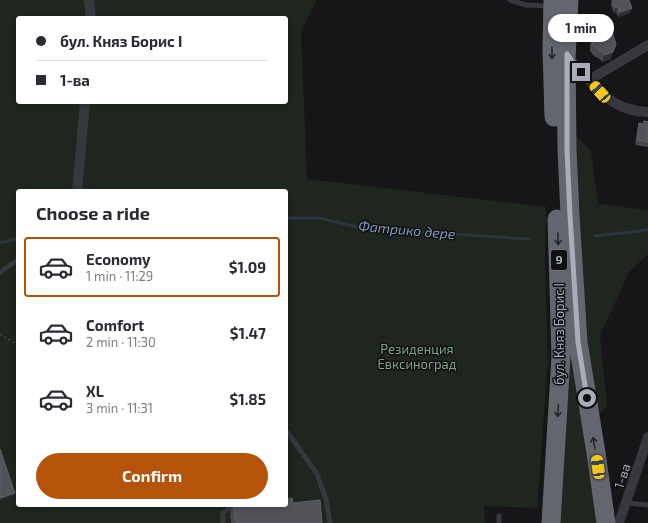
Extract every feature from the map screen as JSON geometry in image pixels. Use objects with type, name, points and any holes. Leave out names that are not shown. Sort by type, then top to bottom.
[{"type":"highway","name":"бул. Княз Борис I","points":[[558,2],[567,54],[567,149],[578,342],[606,523]]},
{"type":"highway","name":"бул. Княз Борис I","points":[[551,523],[561,356],[552,49],[558,2]]},
{"type":"street","points":[[89,0],[91,16]]},
{"type":"street","points":[[589,80],[648,45]]},
{"type":"street","points":[[567,54],[573,63],[600,92],[610,100],[629,110],[648,112]]},
{"type":"street","points":[[77,189],[85,104]]},
{"type":"street","name":"1-ва","points":[[619,523],[648,437]]},
{"type":"lane","points":[[510,0],[526,5],[558,2]]},
{"type":"lane","points":[[0,272],[16,261]]},
{"type":"lane","points":[[288,433],[317,474],[326,499],[330,523]]},
{"type":"lane","points":[[627,503],[648,505]]},
{"type":"lane","points":[[223,523],[223,513],[232,507]]},
{"type":"lane","points":[[499,516],[499,523]]},
{"type":"path","points":[[0,334],[16,344]]},
{"type":"green space","name":"Резиденция Евксиноград","points":[[0,0],[317,0],[301,31],[307,179],[546,207],[545,260],[548,363],[537,508],[484,506],[485,523],[0,523]]},
{"type":"green space","points":[[575,134],[591,151],[598,204],[648,210],[648,254],[629,272],[600,336],[607,406],[597,416],[585,346]]},
{"type":"green space","points":[[570,346],[597,523],[559,523]]},
{"type":"building","points":[[612,0],[629,0],[632,8],[620,12],[618,7],[615,8]]},
{"type":"building","points":[[604,19],[609,32],[612,31],[616,44],[613,52],[604,55],[603,52],[592,44],[592,38],[597,32],[594,23]]},
{"type":"building","points":[[644,121],[648,122],[648,142],[638,140],[637,138],[639,123],[643,124]]},
{"type":"building","points":[[0,449],[15,493],[0,498]]},
{"type":"building","points":[[292,498],[293,503],[320,500],[322,523],[236,523],[234,507],[288,507],[288,499]]},
{"type":"waterway","name":"Фатрико дере","points":[[288,218],[319,218],[371,230],[529,239]]},
{"type":"waterway","name":"Фатрико дере","points":[[595,236],[648,230]]},
{"type":"waterway","name":"Фатрико дере","points":[[0,242],[16,239]]},
{"type":"route","points":[[581,72],[567,54],[566,99],[570,216],[578,342],[587,398]]}]
